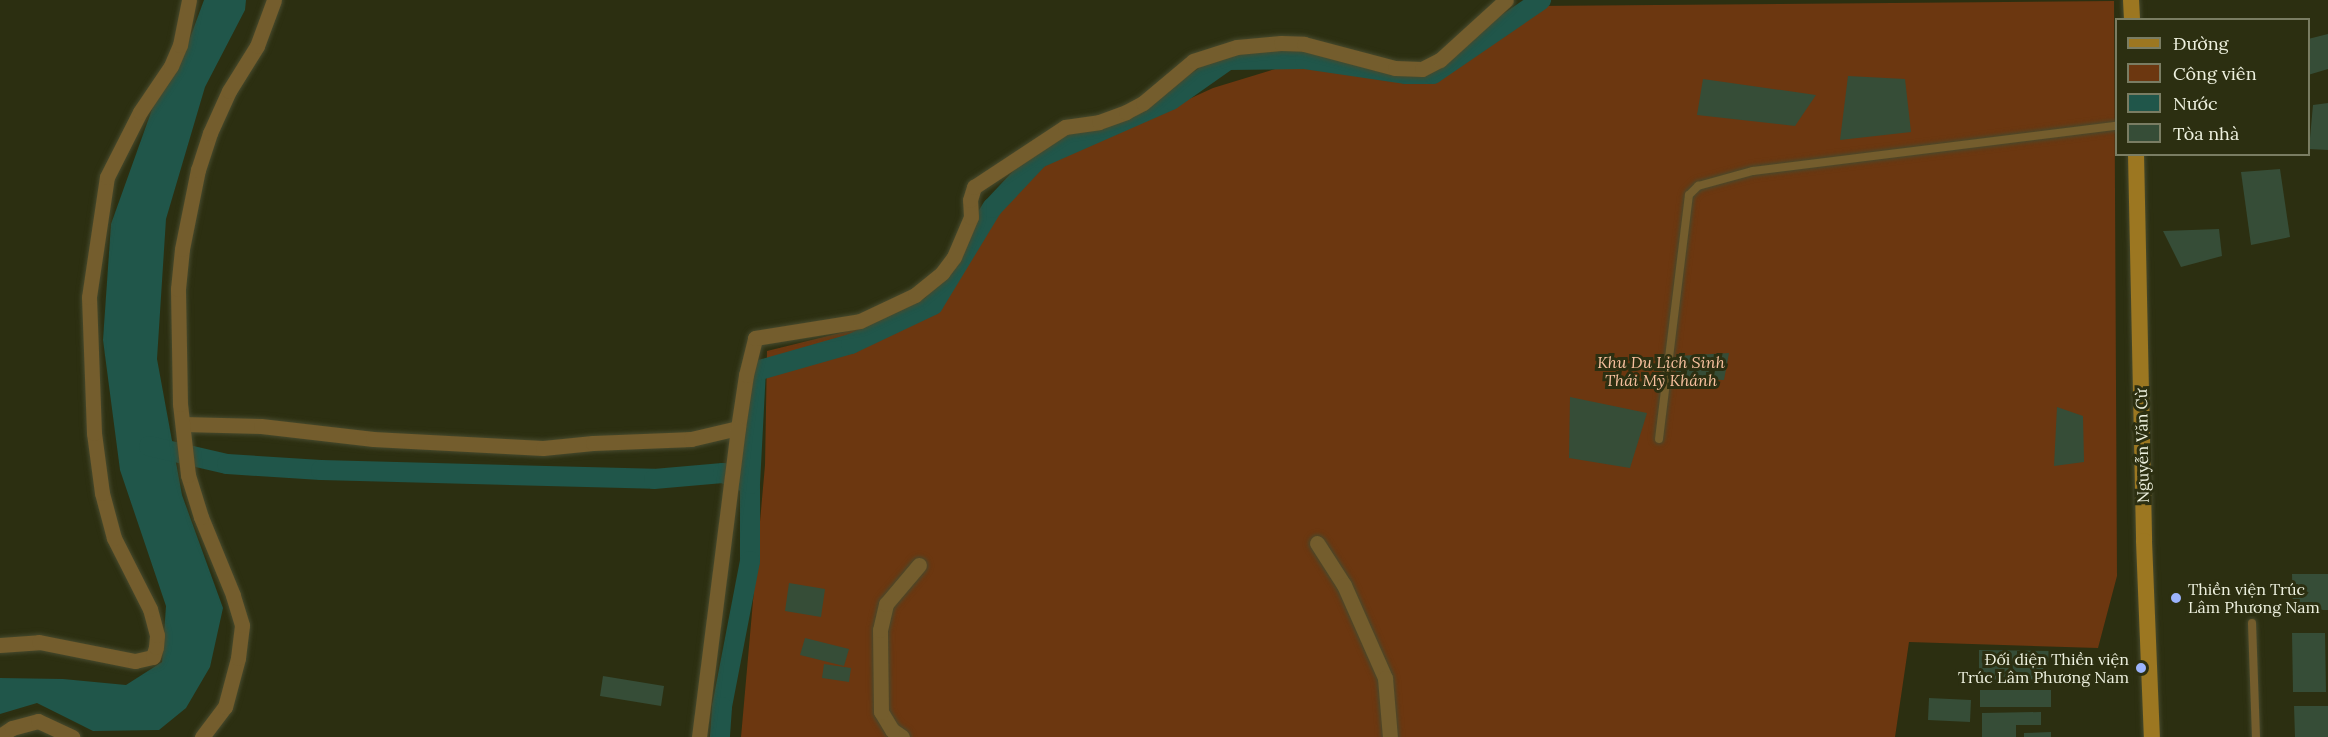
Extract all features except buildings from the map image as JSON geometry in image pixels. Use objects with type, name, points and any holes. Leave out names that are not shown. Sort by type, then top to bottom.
[{"type":"main road","points":[[2131,0],[2132,18]]},
{"type":"main road","name":"Nguyễn Văn Cừ","points":[[2136,156],[2144,541],[2152,737]]},
{"type":"street","points":[[0,645],[39,642],[135,661],[153,657],[156,647],[157,634],[150,609],[114,538],[99,479],[91,375],[89,297],[107,177],[140,112],[176,56],[188,20],[189,0]]},
{"type":"street","points":[[202,737],[213,725],[229,695],[242,625],[233,595],[201,518],[188,475],[180,404],[178,289],[184,230],[210,133],[229,91],[256,46],[274,0]]},
{"type":"street","points":[[699,737],[735,448],[746,375],[755,338],[840,327],[860,321],[915,295],[942,273],[954,258],[969,223],[970,200],[974,187],[1065,127],[1099,122],[1143,103],[1193,61],[1237,47],[1281,43],[1304,44],[1395,68],[1422,69],[1440,60],[1506,0]]},
{"type":"street","points":[[183,429],[261,426],[373,439],[543,448],[593,443],[679,440],[738,428]]},
{"type":"street","points":[[1317,543],[1344,585],[1385,678],[1390,737]]},
{"type":"street","points":[[902,737],[892,730],[881,712],[880,630],[886,604],[919,565]]},
{"type":"street","points":[[0,736],[12,728],[38,721],[72,737]]},
{"type":"lane","points":[[1659,439],[1689,195],[1698,186],[1753,171],[2115,126]]},
{"type":"lane","points":[[2252,623],[2256,737]]},
{"type":"green space","name":"Khu Du Lịch Sinh Thái Mỹ Khánh","points":[[2114,1],[2117,576],[2098,648],[1909,642],[1895,737],[741,737],[765,465],[767,351],[937,309],[1019,177],[1213,88],[1285,66],[1429,83],[1534,6]]},
{"type":"water","points":[[204,0],[246,0],[245,10],[205,87],[166,219],[157,359],[182,495],[223,608],[210,667],[186,708],[159,730],[93,731],[37,703],[0,714],[0,678],[63,679],[126,685],[162,662],[166,606],[120,470],[103,340],[111,224],[155,101],[184,54]]},
{"type":"waterway","points":[[750,484],[756,371],[851,344],[933,305],[992,208],[1039,158],[1171,100],[1228,60],[1305,59],[1405,74],[1433,74],[1541,0]]},
{"type":"waterway","points":[[149,446],[227,464],[321,470],[654,479],[723,473],[750,484],[750,561],[722,707],[720,737]]},
{"type":"place","name":"Thiền viện Trúc Lâm Phương Nam","points":[[2176,598]]},
{"type":"place","name":"Đối diện Thiền viện Trúc Lâm Phương Nam","points":[[2141,668]]}]
